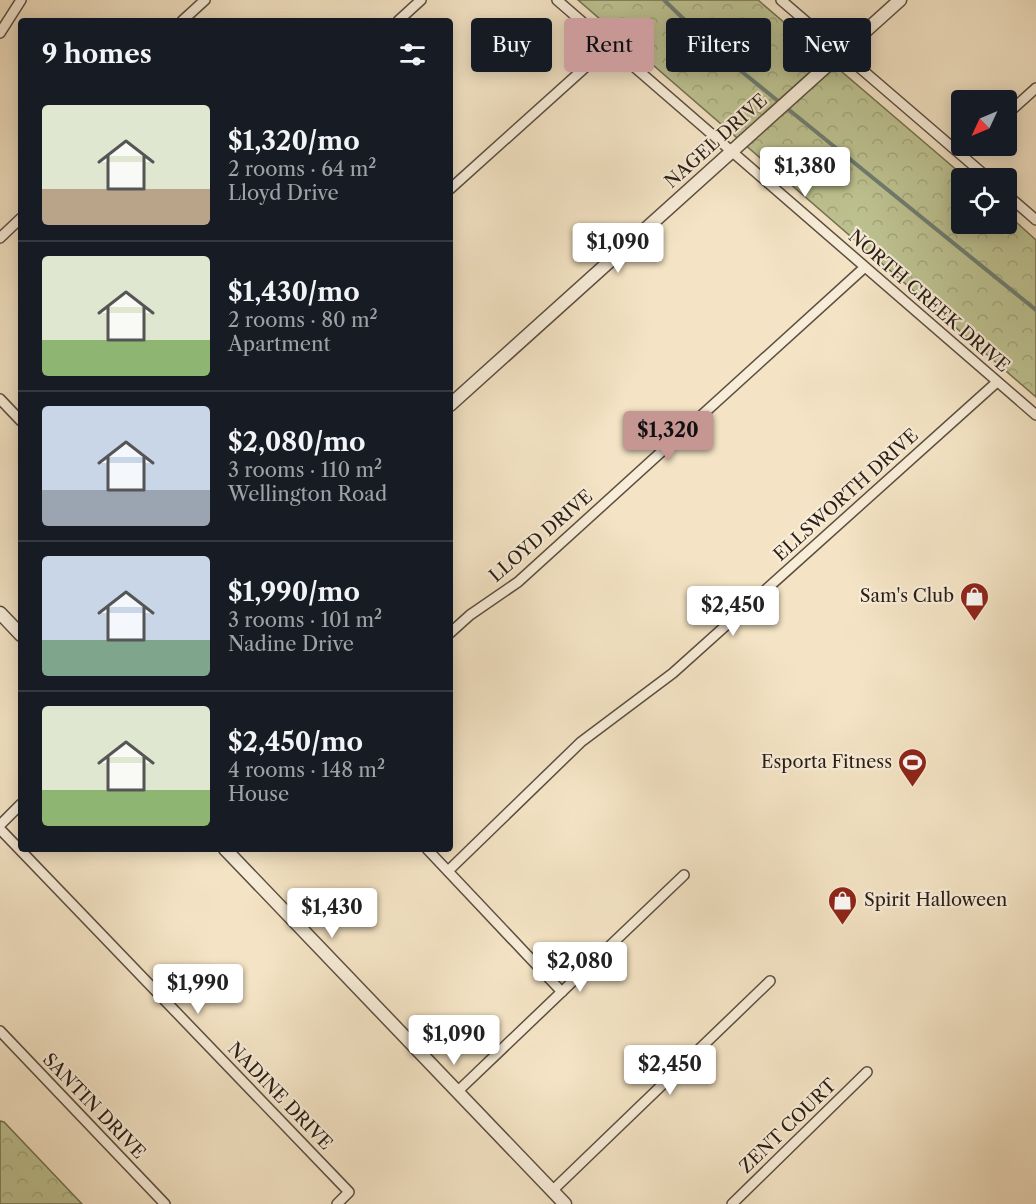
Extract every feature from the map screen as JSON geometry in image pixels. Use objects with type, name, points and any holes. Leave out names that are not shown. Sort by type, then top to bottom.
[{"type":"street","points":[[0,33],[21,0]]},
{"type":"street","points":[[185,18],[204,0]]},
{"type":"street","points":[[401,18],[421,0]]},
{"type":"street","name":"NORTH CREEK DRIVE","points":[[556,0],[577,18]]},
{"type":"street","points":[[781,0],[803,18]]},
{"type":"street","name":"NAGEL DRIVE","points":[[871,26],[900,0]]},
{"type":"street","points":[[453,186],[580,72]]},
{"type":"street","name":"NORTH CREEK DRIVE","points":[[638,72],[1036,415]]},
{"type":"street","name":"NAGEL DRIVE","points":[[453,402],[820,72]]},
{"type":"street","points":[[867,72],[951,145]]},
{"type":"street","points":[[1017,105],[1036,88]]},
{"type":"street","points":[[963,156],[977,168]]},
{"type":"street","points":[[1017,204],[1036,220]]},
{"type":"street","points":[[0,238],[18,221]]},
{"type":"street","name":"LLOYD DRIVE","points":[[453,630],[470,615],[518,582],[865,267]]},
{"type":"street","name":"ELLSWORTH DRIVE","points":[[448,871],[581,742],[673,673],[998,382]]},
{"type":"street","points":[[0,399],[18,416]]},
{"type":"street","points":[[0,613],[18,632]]},
{"type":"street","points":[[0,827],[18,807]]},
{"type":"street","name":"NADINE DRIVE","points":[[0,827],[18,846]]},
{"type":"street","name":"NADINE DRIVE","points":[[24,852],[349,1192],[337,1204]]},
{"type":"street","points":[[228,852],[565,1204]]},
{"type":"street","points":[[430,852],[562,992]]},
{"type":"street","points":[[457,1092],[684,875]]},
{"type":"street","points":[[552,1191],[770,981]]},
{"type":"street","name":"SANTIN DRIVE","points":[[0,1031],[165,1204]]},
{"type":"street","name":"ZENT COURT","points":[[732,1204],[867,1072]]},
{"type":"green space","points":[[578,0],[758,0],[783,21],[783,72],[842,72],[954,168],[951,168],[951,234],[1017,234],[1017,223],[1036,240],[1036,397],[654,66],[654,18],[599,18]]},
{"type":"green space","points":[[0,1121],[4,1122],[82,1204],[0,1204]]},
{"type":"waterway","points":[[664,0],[720,54],[1036,310]]},
{"type":"place","name":"Sam's Club","points":[[975,622]]},
{"type":"place","name":"Esporta Fitness","points":[[913,788]]},
{"type":"place","name":"Spirit Halloween","points":[[843,926]]}]
